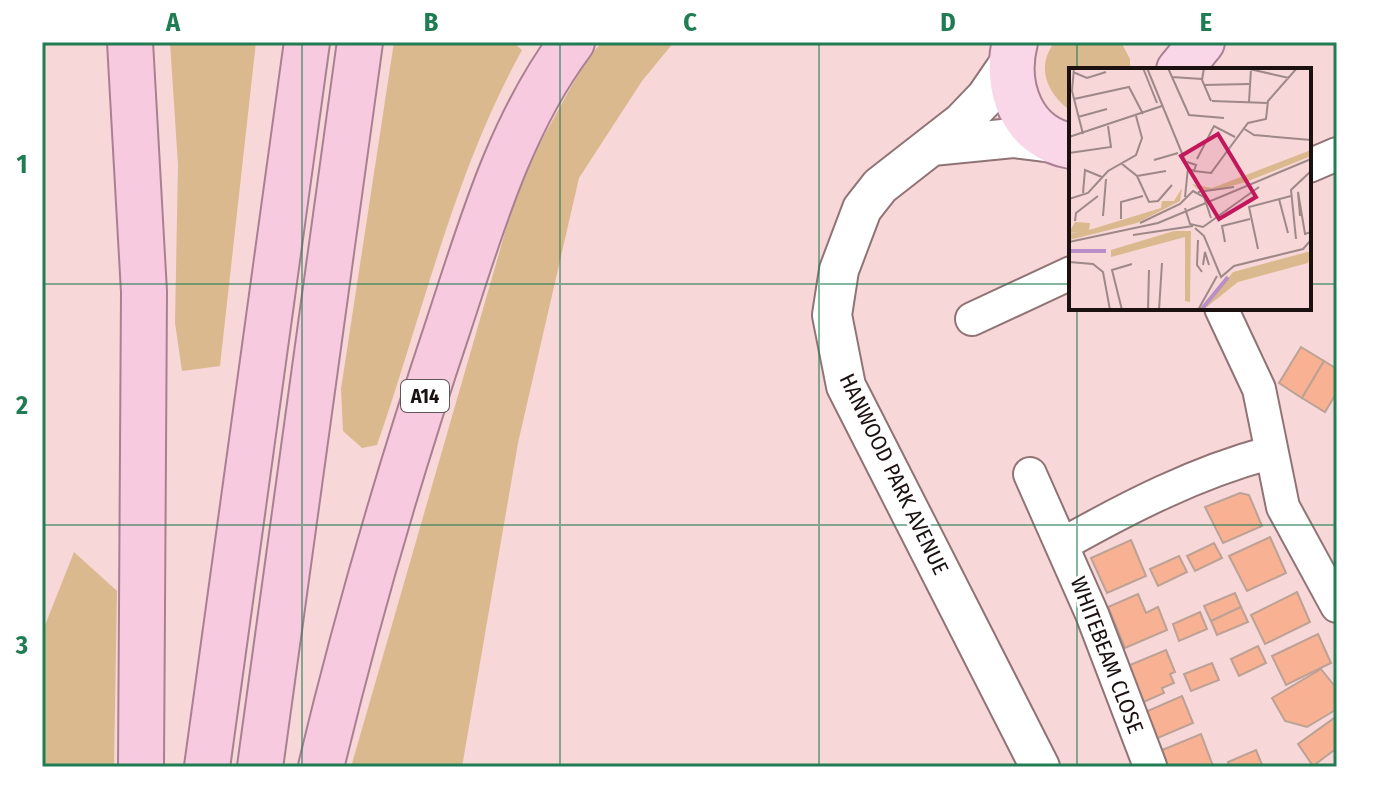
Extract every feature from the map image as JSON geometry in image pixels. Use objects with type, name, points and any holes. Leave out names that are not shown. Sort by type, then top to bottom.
[{"type":"highway","points":[[130,42],[144,292],[141,767]]},
{"type":"highway","points":[[207,767],[307,42]]},
{"type":"highway","points":[[260,767],[360,42]]},
{"type":"highway","name":"A14","points":[[321,767],[345,667],[405,458],[480,230],[512,144],[572,42]]},
{"type":"main road","points":[[1160,42],[1165,68]]},
{"type":"main road","points":[[1181,68],[1202,42]]},
{"type":"main road","points":[[1012,52],[1011,86],[1020,109],[1037,130],[1066,145]]},
{"type":"street","name":"HANWOOD PARK AVENUE","points":[[1012,52],[986,97],[962,122],[880,186],[862,209],[839,270],[832,315],[846,386],[1040,767]]},
{"type":"street","points":[[929,146],[1013,138],[1066,145]]},
{"type":"street","points":[[1311,165],[1337,154]]},
{"type":"street","points":[[972,319],[1069,274]]},
{"type":"street","points":[[1222,310],[1259,389],[1269,453],[1283,507],[1337,606]]},
{"type":"street","points":[[1063,544],[1213,468],[1269,453]]},
{"type":"street","name":"WHITEBEAM CLOSE","points":[[1030,474],[1063,544],[1150,766]]},
{"type":"shaded area","points":[[170,42],[256,42],[220,366],[182,371],[175,323],[178,165]]},
{"type":"shaded area","points":[[394,42],[513,42],[522,50],[498,97],[458,194],[377,445],[362,448],[343,431],[341,389]]},
{"type":"shaded area","points":[[602,42],[674,42],[642,81],[579,178],[518,443],[462,767],[351,767],[521,177],[586,60]]},
{"type":"shaded area","points":[[1055,42],[1121,42],[1130,59],[1130,68],[1069,68],[1069,108],[1049,86],[1045,69],[1049,51]]},
{"type":"shaded area","points":[[74,552],[117,591],[114,767],[42,767],[42,633]]},
{"type":"building","points":[[1301,347],[1324,361],[1302,398],[1279,383]]},
{"type":"building","points":[[1324,361],[1337,369],[1337,392],[1325,412],[1302,398]]},
{"type":"building","points":[[1240,493],[1249,495],[1262,526],[1223,543],[1205,507]]},
{"type":"building","points":[[1270,537],[1286,573],[1247,591],[1229,556]]},
{"type":"building","points":[[1131,540],[1146,576],[1107,593],[1091,558]]},
{"type":"building","points":[[1214,543],[1222,558],[1195,571],[1187,556]]},
{"type":"building","points":[[1179,556],[1187,572],[1158,586],[1150,569]]},
{"type":"building","points":[[1297,592],[1310,622],[1265,644],[1251,615]]},
{"type":"building","points":[[1235,593],[1241,607],[1211,621],[1204,606]]},
{"type":"building","points":[[1138,594],[1146,613],[1158,607],[1167,630],[1125,648],[1108,607]]},
{"type":"building","points":[[1241,607],[1248,622],[1217,635],[1211,621]]},
{"type":"building","points":[[1200,612],[1207,629],[1179,641],[1173,624]]},
{"type":"building","points":[[1318,634],[1331,663],[1286,685],[1272,656]]},
{"type":"building","points":[[1258,646],[1266,663],[1239,676],[1231,659]]},
{"type":"building","points":[[1166,650],[1175,672],[1170,674],[1174,683],[1162,688],[1164,693],[1139,704],[1125,667]]},
{"type":"building","points":[[1212,663],[1219,680],[1191,691],[1184,674]]},
{"type":"building","points":[[1321,669],[1337,689],[1337,709],[1307,727],[1285,721],[1272,698]]},
{"type":"building","points":[[1182,696],[1193,723],[1153,740],[1143,713]]},
{"type":"building","points":[[1337,716],[1337,748],[1313,766],[1298,744]]},
{"type":"building","points":[[1201,734],[1213,766],[1168,767],[1162,750]]},
{"type":"building","points":[[1256,750],[1263,767],[1230,767],[1228,762]]}]
